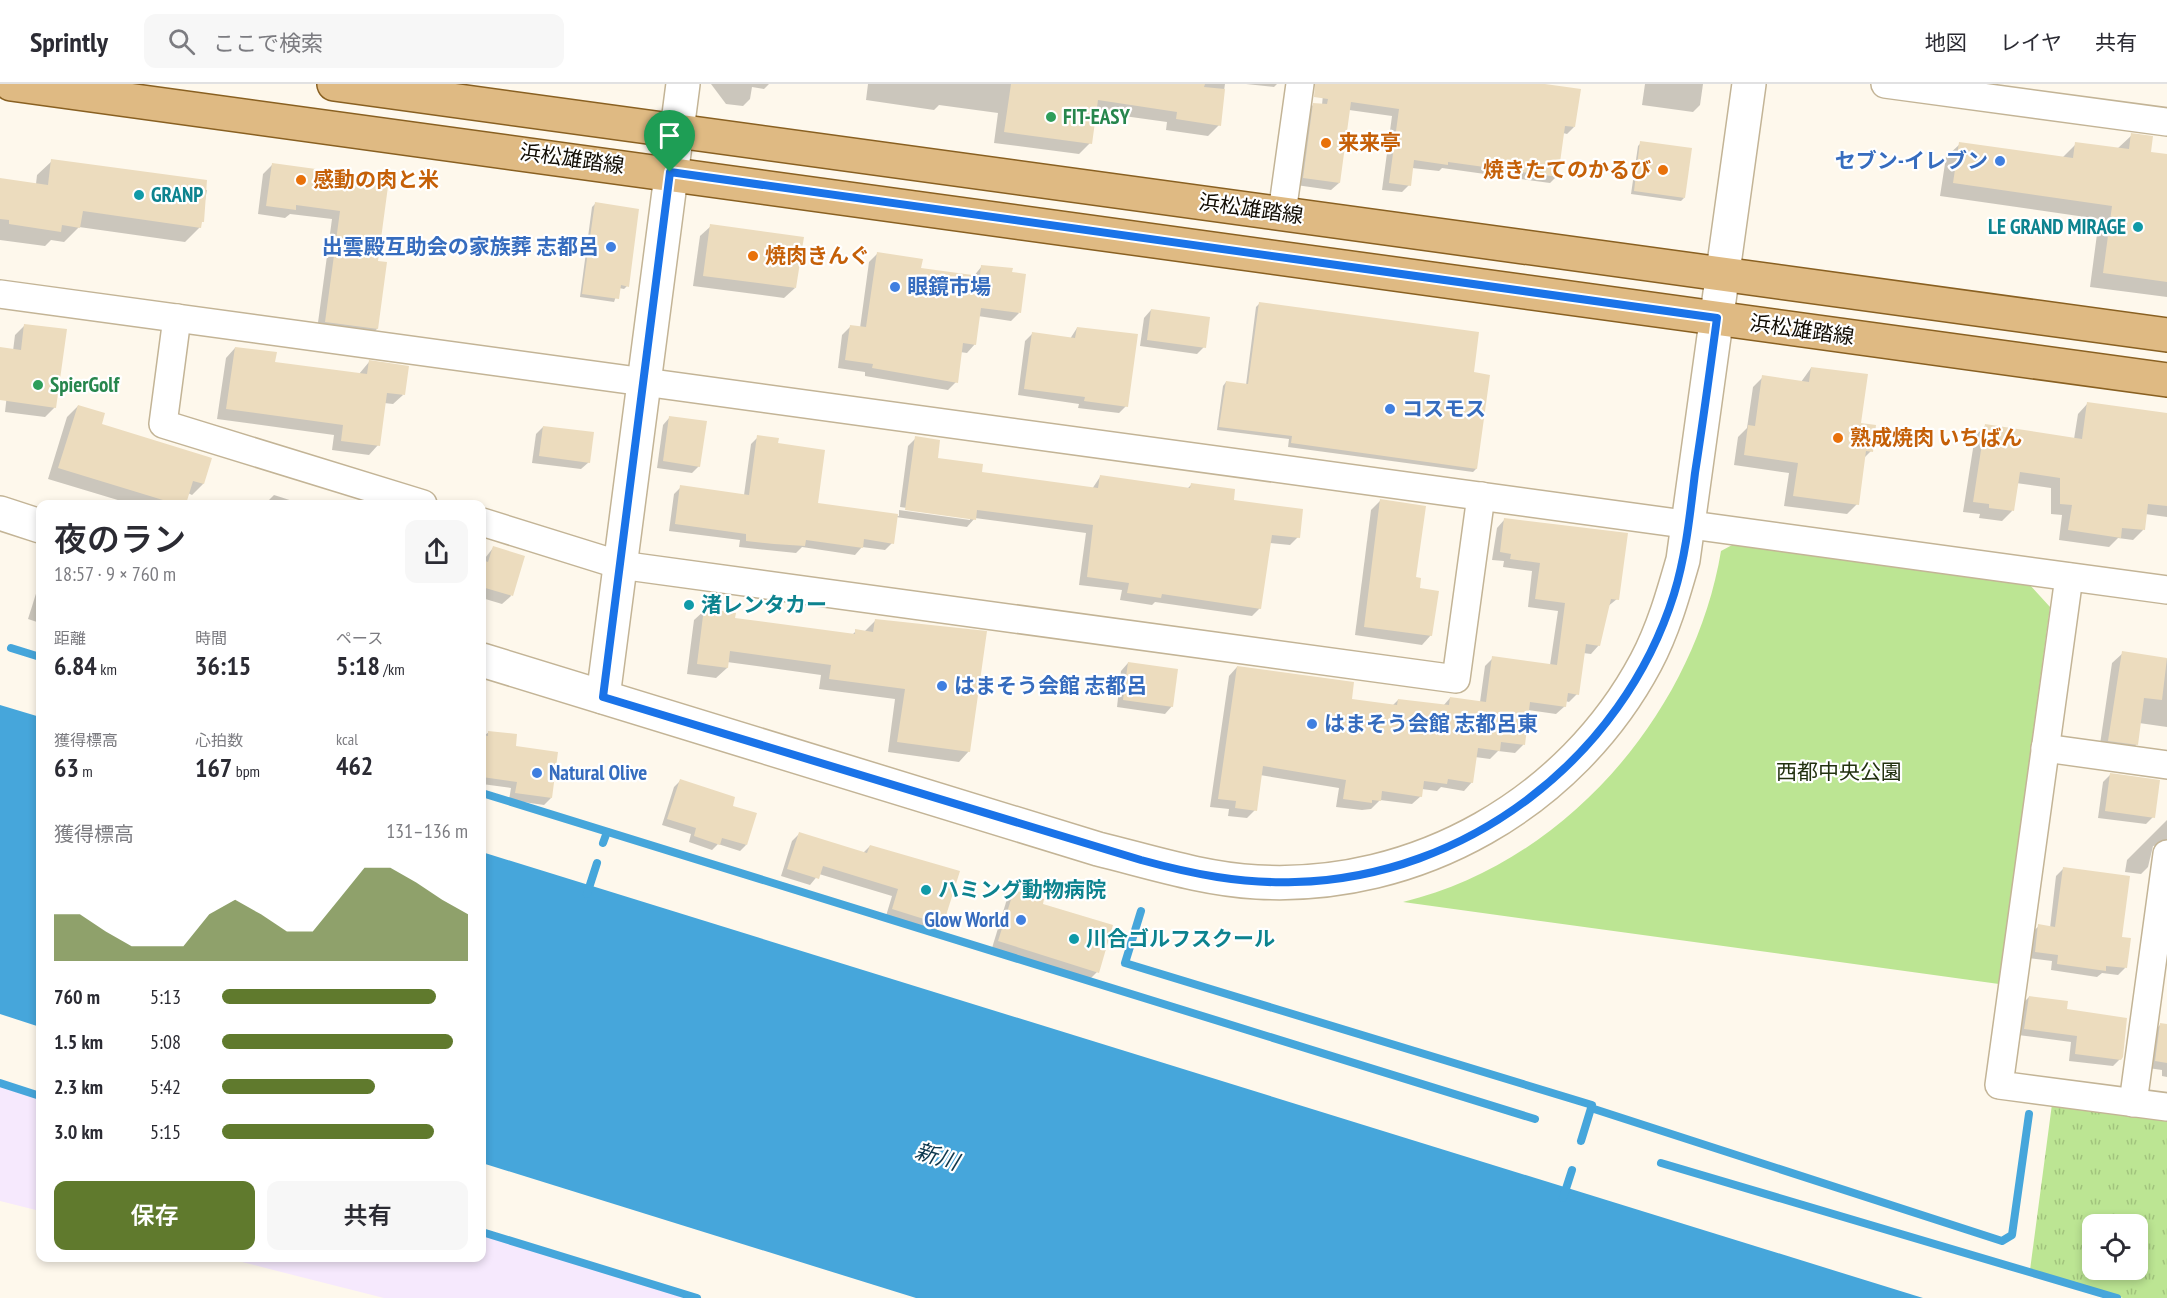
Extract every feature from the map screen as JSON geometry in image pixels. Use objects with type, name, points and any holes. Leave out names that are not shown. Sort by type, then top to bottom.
[{"type":"main road","name":"浜松雄踏線","points":[[11,84],[670,172],[2167,380]]},
{"type":"main road","name":"浜松雄踏線","points":[[334,84],[2167,335]]},
{"type":"street","points":[[603,697],[683,84]]},
{"type":"street","points":[[1282,213],[1300,84]]},
{"type":"street","points":[[486,661],[1174,869],[1220,879],[1258,882],[1332,879],[1403,864],[1469,837],[1531,798],[1584,750],[1628,693],[1661,629],[1683,560],[1749,84]]},
{"type":"street","points":[[1885,84],[1965,89],[2167,122]]},
{"type":"street","points":[[0,294],[2167,590]]},
{"type":"street","points":[[177,318],[163,424],[410,500]]},
{"type":"street","points":[[486,523],[620,565],[1456,679],[1481,496]]},
{"type":"street","points":[[0,513],[36,525]]},
{"type":"street","points":[[2069,577],[1999,1085],[2167,1107]]},
{"type":"street","points":[[2045,748],[2167,765]]},
{"type":"street","points":[[2133,1103],[2167,854]]},
{"type":"shaded area","points":[[0,1085],[36,1097],[36,1210],[0,1201]]},
{"type":"shaded area","points":[[486,1235],[690,1298],[384,1298],[242,1262],[486,1262]]},
{"type":"green space","name":"西都中央公園","points":[[1734,544],[2030,585],[2050,607],[1999,984],[1403,902],[1462,882],[1517,853],[1568,817],[1613,773],[1651,723],[1683,669],[1706,611],[1721,551]]},
{"type":"green space","points":[[2052,1104],[2167,1120],[2167,1298],[2123,1298],[2030,1270]]},
{"type":"water","points":[[0,705],[36,716],[36,1026],[0,1014]]},
{"type":"water","name":"新川","points":[[486,853],[1923,1298],[916,1298],[486,1164]]},
{"type":"building","points":[[1011,84],[1205,84],[1204,87],[1225,89],[1221,126],[1176,119],[1177,112],[1098,100],[1092,144],[1004,132]]},
{"type":"building","points":[[1315,84],[1545,84],[1581,89],[1575,127],[1565,126],[1558,177],[1448,162],[1448,165],[1414,160],[1411,186],[1389,183],[1399,109],[1351,102],[1340,183],[1303,178],[1313,103],[1327,104],[1328,99],[1314,97]]},
{"type":"building","name":"LE GRAND MIRAGE","points":[[2131,133],[2153,136],[2151,152],[2167,154],[2167,282],[2103,273],[2112,206],[1953,183],[1959,142],[2073,158],[2075,142],[2129,149]]},
{"type":"building","name":"焼きたてのかるび","points":[[1640,141],[1692,148],[1685,198],[1634,191]]},
{"type":"building","name":"GRANP","points":[[51,159],[207,180],[204,222],[201,228],[83,211],[80,228],[62,225],[61,232],[9,224],[9,220],[0,219],[0,178],[48,185]]},
{"type":"building","points":[[272,163],[389,179],[378,261],[387,262],[378,329],[325,322],[340,211],[296,205],[296,210],[266,206]]},
{"type":"building","name":"出雲殿互助会の家族葬 志都呂","points":[[595,202],[639,209],[629,287],[621,285],[619,299],[582,294]]},
{"type":"building","name":"焼肉きんぐ","points":[[710,224],[804,237],[796,288],[703,276]]},
{"type":"building","points":[[877,252],[923,259],[921,268],[980,276],[981,265],[1013,268],[1012,272],[1026,274],[1021,313],[981,308],[976,345],[963,343],[958,383],[872,368],[873,364],[845,360],[850,325],[866,327]]},
{"type":"building","name":"コスモス","points":[[1259,302],[1479,332],[1474,372],[1490,375],[1477,469],[1291,443],[1292,436],[1219,427],[1226,381],[1248,384]]},
{"type":"building","points":[[1151,309],[1210,317],[1206,348],[1147,340]]},
{"type":"building","points":[[24,324],[67,329],[56,408],[0,400],[0,347],[21,350]]},
{"type":"building","points":[[1077,327],[1138,334],[1128,407],[1084,401],[1085,397],[1024,389],[1032,332],[1075,338]]},
{"type":"building","points":[[235,347],[277,352],[275,362],[367,374],[369,360],[409,366],[405,395],[387,393],[380,446],[341,441],[343,425],[226,409]]},
{"type":"building","name":"熟成焼肉 いちばん","points":[[1811,367],[1868,374],[1861,423],[1876,425],[1873,452],[1866,451],[1859,505],[1793,496],[1798,463],[1744,455],[1748,425],[1755,426],[1762,375],[1809,382]]},
{"type":"building","points":[[2087,402],[2167,413],[2167,506],[2148,504],[2145,530],[2122,528],[2121,538],[2068,530],[2072,505],[2060,504],[2060,478],[2020,472],[2014,511],[1989,508],[1989,504],[1973,502],[1985,424],[2082,439]]},
{"type":"building","points":[[78,405],[105,413],[102,424],[212,458],[204,484],[193,481],[187,500],[163,500],[58,468]]},
{"type":"building","points":[[669,416],[707,421],[700,467],[663,461]]},
{"type":"building","points":[[543,426],[594,432],[590,463],[539,456]]},
{"type":"building","points":[[757,435],[779,438],[778,443],[825,450],[818,503],[898,514],[894,544],[864,539],[863,548],[806,540],[805,546],[774,544],[746,541],[746,534],[675,524],[680,485],[749,495]]},
{"type":"building","points":[[915,436],[940,440],[938,458],[983,464],[982,472],[1098,488],[1100,475],[1190,488],[1191,483],[1235,489],[1234,500],[1303,509],[1300,538],[1272,535],[1261,609],[1162,594],[1161,598],[1127,593],[1129,583],[1087,577],[1093,525],[977,510],[976,520],[905,510]]},
{"type":"building","points":[[1380,499],[1426,506],[1416,577],[1421,578],[1420,588],[1439,591],[1432,636],[1364,627]]},
{"type":"building","points":[[1504,518],[1628,533],[1619,600],[1611,599],[1600,646],[1586,644],[1579,695],[1568,693],[1566,707],[1530,702],[1525,745],[1501,742],[1500,751],[1478,748],[1473,783],[1448,779],[1447,784],[1424,781],[1422,797],[1382,791],[1381,801],[1372,800],[1372,803],[1343,799],[1346,780],[1263,766],[1257,811],[1235,808],[1236,801],[1218,799],[1237,666],[1354,682],[1352,699],[1397,705],[1398,699],[1449,705],[1450,697],[1486,702],[1492,656],[1557,665],[1565,603],[1535,599],[1540,563],[1510,559],[1511,554],[1500,552]]},
{"type":"building","points":[[493,546],[525,556],[513,596],[486,588],[486,561],[488,562]]},
{"type":"building","points":[[704,608],[736,613],[735,618],[855,634],[855,629],[873,632],[875,619],[987,631],[970,752],[897,742],[905,689],[829,679],[831,665],[730,651],[728,668],[697,664]]},
{"type":"building","points":[[2122,651],[2167,658],[2162,700],[2144,698],[2138,745],[2108,741]]},
{"type":"building","points":[[1128,662],[1178,669],[1173,707],[1123,700]]},
{"type":"building","points":[[488,731],[517,734],[516,746],[558,752],[552,798],[515,793],[517,782],[486,778],[486,736],[488,736]]},
{"type":"building","points":[[2110,773],[2160,780],[2155,818],[2105,811]]},
{"type":"building","points":[[680,779],[735,797],[733,806],[757,813],[747,845],[722,838],[720,845],[694,836],[696,828],[667,819]]},
{"type":"building","points":[[799,832],[867,853],[870,845],[960,871],[943,925],[892,909],[898,889],[823,866],[819,879],[787,869]]},
{"type":"building","points":[[2063,867],[2130,876],[2122,937],[2131,938],[2127,968],[2106,966],[2106,971],[2057,964],[2058,955],[2035,952],[2038,924],[2055,927]]},
{"type":"building","name":"川合ゴルフスクール","points":[[1014,890],[1044,899],[1043,904],[1113,925],[1099,973],[998,941]]},
{"type":"building","points":[[2029,996],[2068,1001],[2067,1009],[2127,1018],[2121,1060],[2075,1054],[2077,1036],[2024,1029]]},
{"type":"building","points":[[2160,1023],[2167,1024],[2167,1063],[2155,1061]]},
{"type":"waterway","points":[[11,648],[36,656]]},
{"type":"waterway","points":[[486,794],[1535,1119]]},
{"type":"waterway","points":[[603,843],[607,832]]},
{"type":"waterway","points":[[587,894],[597,863]]},
{"type":"waterway","points":[[1141,911],[1125,963],[1592,1105],[1581,1141]]},
{"type":"waterway","points":[[0,1083],[36,1095]]},
{"type":"waterway","points":[[1591,1108],[2002,1241],[2012,1235],[2029,1114]]},
{"type":"waterway","points":[[1661,1163],[2117,1298]]},
{"type":"waterway","points":[[1563,1198],[1572,1170]]},
{"type":"waterway","points":[[486,1233],[697,1298]]},
{"type":"place","name":"FIT-EASY","points":[[1051,117]]},
{"type":"place","name":"来来亭","points":[[1326,143]]},
{"type":"place","name":"セブン-イレブン","points":[[2000,161]]},
{"type":"place","name":"焼きたてのかるび","points":[[1663,170]]},
{"type":"place","name":"感動の肉と米","points":[[301,180]]},
{"type":"place","name":"GRANP","points":[[139,195]]},
{"type":"place","name":"LE GRAND MIRAGE","points":[[2138,227]]},
{"type":"place","name":"出雲殿互助会の家族葬 志都呂","points":[[611,247]]},
{"type":"place","name":"焼肉きんぐ","points":[[753,256]]},
{"type":"place","name":"眼鏡市場","points":[[895,287]]},
{"type":"place","name":"SpierGolf","points":[[38,385]]},
{"type":"place","name":"コスモス","points":[[1390,409]]},
{"type":"place","name":"熟成焼肉 いちばん","points":[[1838,438]]},
{"type":"place","name":"渚レンタカー","points":[[689,605]]},
{"type":"place","name":"はまそう会館 志都呂","points":[[942,686]]},
{"type":"place","name":"はまそう会館 志都呂東","points":[[1312,724]]},
{"type":"place","name":"Natural Olive","points":[[537,773]]},
{"type":"place","name":"ハミング動物病院","points":[[926,890]]},
{"type":"place","name":"Glow World","points":[[1021,920]]},
{"type":"place","name":"川合ゴルフスクール","points":[[1074,939]]},
{"type":"route","points":[[670,172],[1717,318],[1683,560],[1661,629],[1646,662],[1628,693],[1584,750],[1531,798],[1501,819],[1437,852],[1403,864],[1368,873],[1296,882],[1220,879],[1098,849],[603,697],[670,172]]}]
